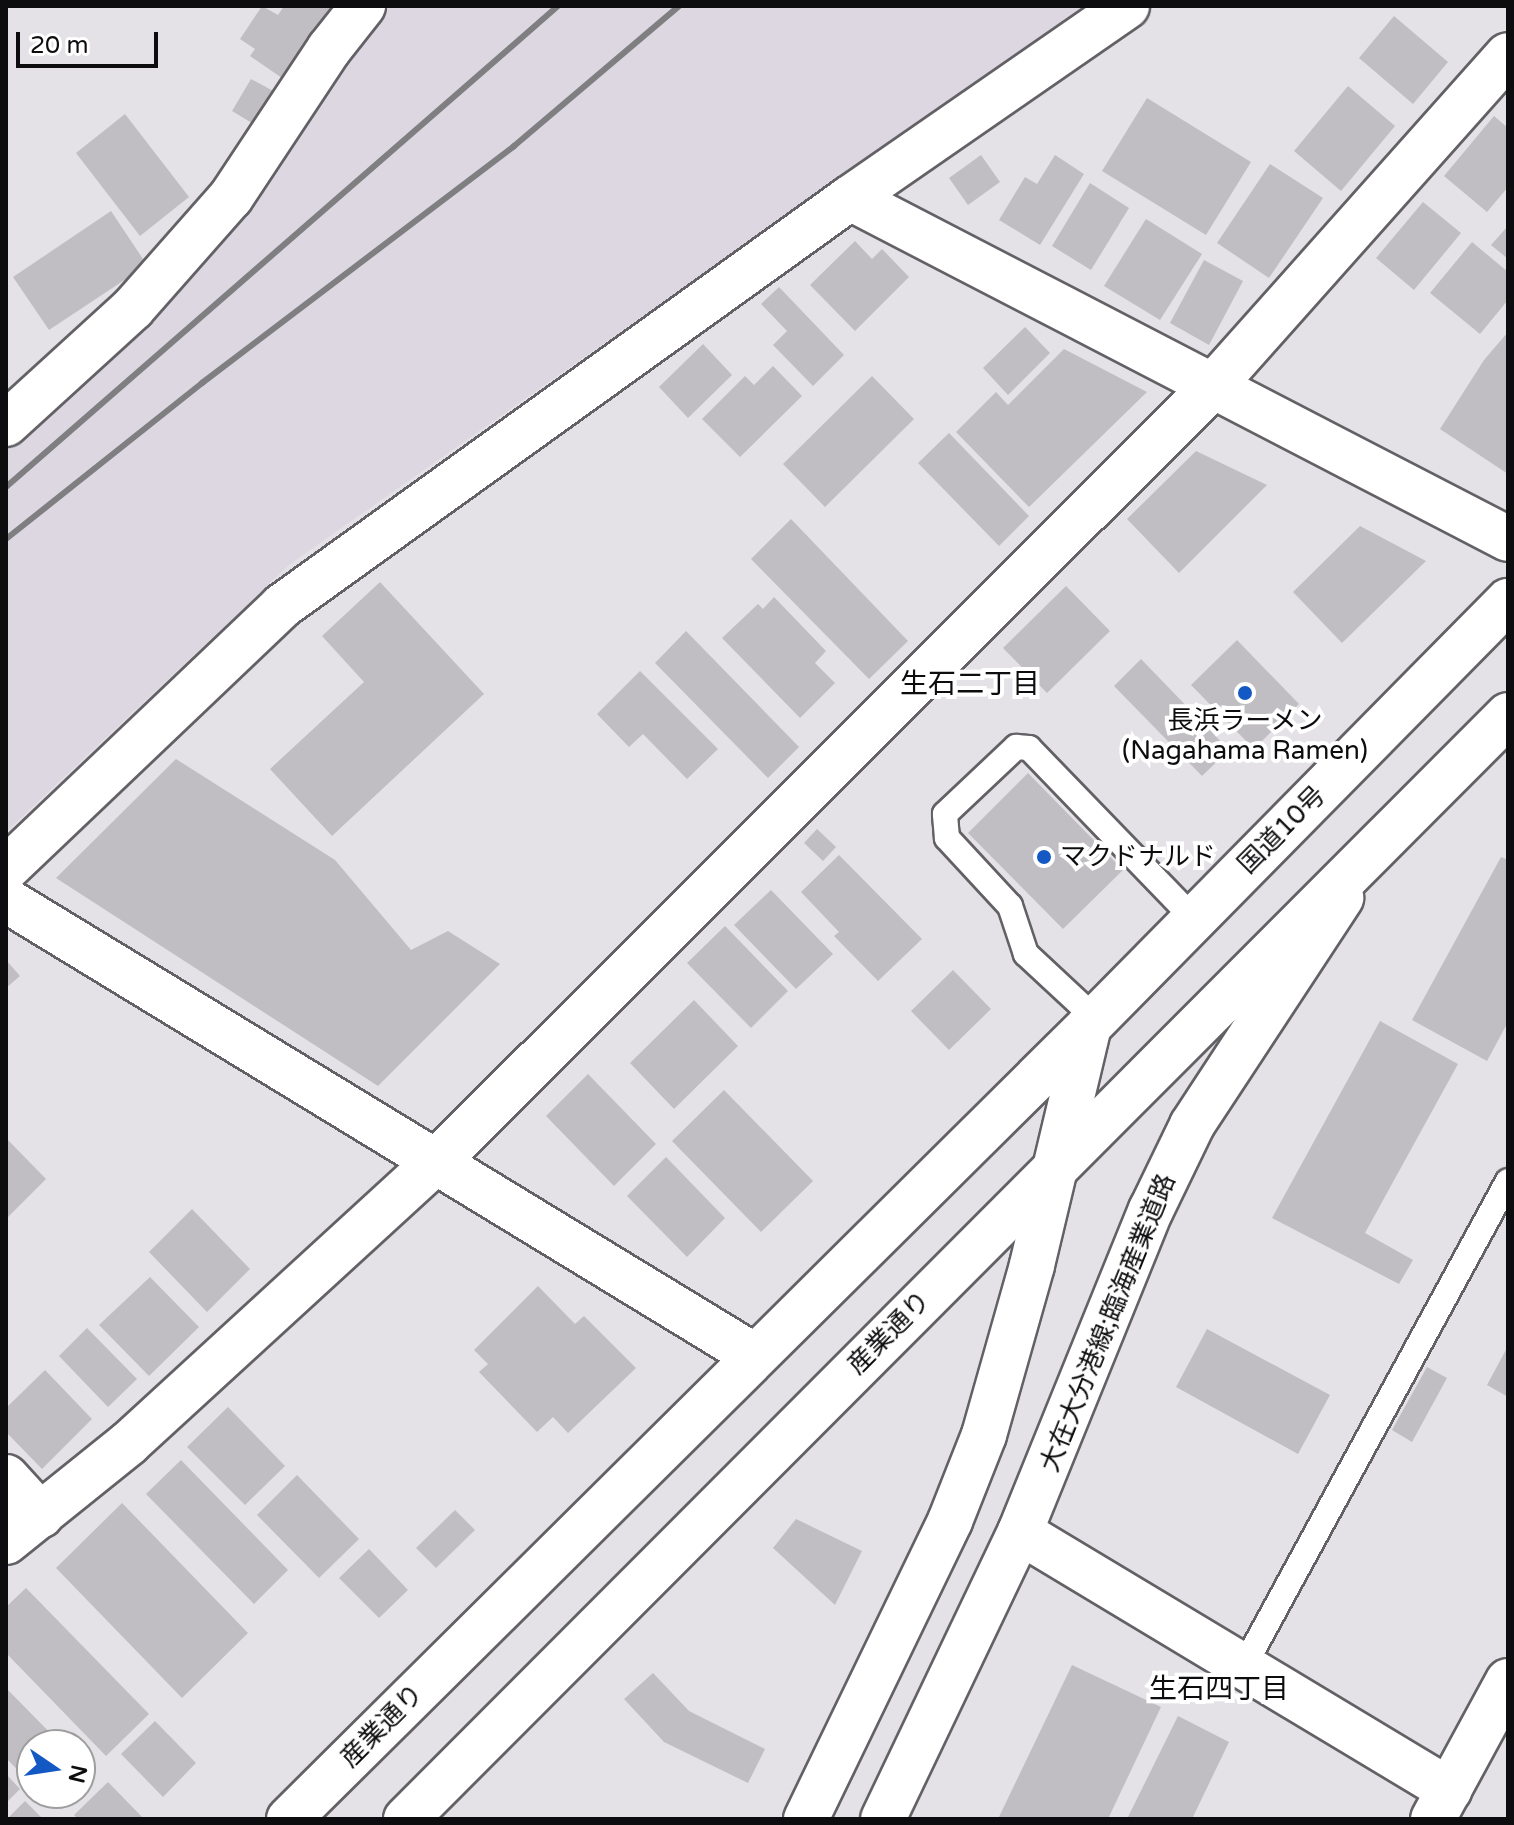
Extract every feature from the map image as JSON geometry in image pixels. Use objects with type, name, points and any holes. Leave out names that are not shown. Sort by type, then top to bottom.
[{"type":"main road","points":[[6,424],[133,308],[222,208],[329,49],[363,6]]},
{"type":"main road","points":[[6,869],[282,606],[850,198],[1127,6]]},
{"type":"main road","points":[[6,1542],[129,1443],[436,1162],[1213,386],[1508,55]]},
{"type":"main road","points":[[850,198],[1508,539]]},
{"type":"main road","name":"国道10号","points":[[1092,1022],[1508,601]]},
{"type":"main road","points":[[1374,850],[1508,715]]},
{"type":"main road","name":"産業通り","points":[[406,1819],[1374,850]]},
{"type":"main road","name":"大在大分港線;臨海産業道路","points":[[883,1819],[1020,1532],[1151,1210],[1192,1125],[1249,1033],[1374,850]]},
{"type":"main road","points":[[6,900],[753,1355]]},
{"type":"main road","points":[[806,1819],[950,1521],[984,1435],[1021,1311],[1092,1022]]},
{"type":"main road","name":"産業通り","points":[[289,1819],[753,1355],[1092,1022]]},
{"type":"main road","points":[[6,1477],[41,1515]]},
{"type":"main road","points":[[1020,1532],[1244,1666],[1441,1804],[1508,1681]]},
{"type":"lane","points":[[1092,1022],[1026,954],[1010,906],[947,838],[945,814],[1016,747],[1029,748],[1194,919]]},
{"type":"lane","points":[[1244,1666],[1508,1181]]},
{"type":"shaded area","points":[[384,6],[1083,6],[289,565],[6,832],[6,450],[125,344],[266,190]]},
{"type":"building","points":[[262,6],[278,15],[284,6],[331,6],[282,78],[250,56],[255,49],[240,39]]},
{"type":"building","points":[[1394,16],[1448,62],[1413,104],[1359,58]]},
{"type":"building","points":[[251,79],[277,93],[257,126],[232,111]]},
{"type":"building","points":[[1348,86],[1395,126],[1341,191],[1294,151]]},
{"type":"building","points":[[1147,98],[1251,162],[1206,235],[1102,171]]},
{"type":"building","points":[[125,114],[189,197],[140,236],[76,153]]},
{"type":"building","points":[[1494,116],[1508,128],[1508,187],[1487,212],[1444,176]]},
{"type":"building","points":[[981,155],[1000,182],[968,205],[949,178]]},
{"type":"building","points":[[1055,155],[1084,174],[1040,245],[999,220],[1025,177],[1037,184]]},
{"type":"building","points":[[1270,164],[1323,198],[1269,278],[1217,243]]},
{"type":"building","points":[[1090,183],[1129,208],[1091,270],[1052,246]]},
{"type":"building","points":[[1423,202],[1461,233],[1414,290],[1376,258]]},
{"type":"building","points":[[111,211],[147,265],[49,330],[13,277]]},
{"type":"building","points":[[1146,219],[1202,254],[1160,320],[1104,286]]},
{"type":"building","points":[[1508,226],[1508,259],[1491,245]]},
{"type":"building","points":[[855,241],[872,259],[882,249],[909,277],[855,331],[810,285]]},
{"type":"building","points":[[1472,242],[1508,272],[1508,300],[1480,334],[1430,293]]},
{"type":"building","points":[[1204,260],[1243,281],[1209,345],[1170,323]]},
{"type":"building","points":[[779,287],[844,355],[813,386],[773,345],[787,331],[761,304]]},
{"type":"building","points":[[1025,327],[1050,353],[1008,395],[983,368]]},
{"type":"building","points":[[1508,332],[1508,474],[1440,429],[1484,360]]},
{"type":"building","points":[[703,344],[732,375],[688,418],[659,387]]},
{"type":"building","points":[[1064,349],[1147,392],[1029,507],[956,432],[996,392],[1008,405]]},
{"type":"building","points":[[773,366],[802,396],[740,457],[702,419],[745,376],[754,385]]},
{"type":"building","points":[[872,376],[914,419],[825,507],[783,464]]},
{"type":"building","points":[[949,433],[1029,516],[999,546],[918,463]]},
{"type":"building","points":[[1196,451],[1267,485],[1179,573],[1127,519]]},
{"type":"building","points":[[791,519],[908,641],[869,679],[751,559]]},
{"type":"building","points":[[1360,526],[1426,561],[1342,643],[1293,592]]},
{"type":"building","points":[[380,582],[484,694],[332,836],[270,769],[364,682],[322,636]]},
{"type":"building","points":[[1066,586],[1110,631],[1047,693],[1003,648]]},
{"type":"building","points":[[774,597],[826,651],[815,663],[835,683],[800,718],[722,638],[758,604],[763,609]]},
{"type":"building","points":[[686,631],[799,747],[768,778],[655,663]]},
{"type":"building","points":[[1237,640],[1299,704],[1254,749],[1191,685]]},
{"type":"building","points":[[1141,659],[1229,750],[1202,776],[1114,686]]},
{"type":"building","points":[[640,671],[718,749],[687,779],[643,734],[629,747],[597,714]]},
{"type":"building","points":[[176,759],[335,860],[411,950],[448,931],[500,964],[378,1086],[56,878]]},
{"type":"building","points":[[1028,773],[1123,870],[1063,929],[968,833]]},
{"type":"building","points":[[817,829],[836,847],[823,861],[804,843]]},
{"type":"building","points":[[839,855],[922,939],[878,981],[834,936],[839,932],[801,892]]},
{"type":"building","points":[[1501,857],[1508,860],[1508,1022],[1487,1061],[1412,1020]]},
{"type":"building","points":[[771,890],[833,954],[796,989],[734,925]]},
{"type":"building","points":[[725,926],[788,991],[751,1028],[687,963]]},
{"type":"building","points":[[6,960],[20,976],[6,988]]},
{"type":"building","points":[[953,970],[991,1009],[949,1050],[911,1011]]},
{"type":"building","points":[[694,1000],[738,1046],[674,1109],[630,1063]]},
{"type":"building","points":[[1380,1021],[1458,1064],[1365,1233],[1413,1260],[1399,1284],[1272,1218]]},
{"type":"building","points":[[588,1074],[656,1144],[614,1186],[546,1116]]},
{"type":"building","points":[[724,1090],[813,1181],[761,1232],[672,1141]]},
{"type":"building","points":[[6,1138],[46,1179],[6,1219]]},
{"type":"building","points":[[666,1157],[725,1218],[687,1257],[627,1196]]},
{"type":"building","points":[[192,1209],[250,1269],[207,1312],[149,1252]]},
{"type":"building","points":[[150,1277],[199,1327],[149,1376],[99,1325]]},
{"type":"building","points":[[538,1286],[575,1324],[584,1316],[636,1368],[568,1433],[553,1417],[537,1432],[479,1372],[488,1364],[474,1350]]},
{"type":"building","points":[[87,1328],[137,1379],[108,1407],[59,1356]]},
{"type":"building","points":[[1207,1329],[1330,1395],[1298,1454],[1176,1387]]},
{"type":"building","points":[[1508,1346],[1508,1397],[1487,1385]]},
{"type":"building","points":[[1427,1367],[1447,1378],[1412,1442],[1392,1430]]},
{"type":"building","points":[[45,1370],[92,1419],[42,1469],[6,1432],[6,1408]]},
{"type":"building","points":[[228,1407],[285,1466],[245,1505],[187,1447]]},
{"type":"building","points":[[181,1460],[288,1570],[254,1604],[146,1494]]},
{"type":"building","points":[[297,1475],[359,1539],[319,1578],[257,1515]]},
{"type":"building","points":[[122,1503],[248,1633],[182,1698],[56,1568]]},
{"type":"building","points":[[455,1510],[475,1530],[436,1568],[416,1548]]},
{"type":"building","points":[[796,1519],[862,1551],[835,1605],[773,1548]]},
{"type":"building","points":[[369,1549],[408,1590],[379,1618],[339,1578]]},
{"type":"building","points":[[26,1588],[149,1714],[106,1756],[96,1746],[96,1729],[80,1729],[6,1653],[6,1607]]},
{"type":"building","points":[[1072,1665],[1161,1707],[1108,1819],[998,1819]]},
{"type":"building","points":[[653,1673],[689,1711],[765,1749],[748,1783],[664,1742],[624,1699]]},
{"type":"building","points":[[6,1688],[46,1729],[16,1729],[16,1768],[6,1758]]},
{"type":"building","points":[[1178,1716],[1229,1742],[1192,1819],[1127,1819]]},
{"type":"building","points":[[155,1721],[196,1763],[163,1797],[121,1754]]},
{"type":"building","points":[[6,1774],[16,1785],[16,1793],[6,1803]]},
{"type":"building","points":[[108,1782],[144,1819],[78,1819],[74,1815],[80,1809],[96,1809],[96,1794]]},
{"type":"building","points":[[17,1809],[33,1809],[43,1819],[7,1819]]},
{"type":"railway","points":[[6,487],[558,6]]},
{"type":"railway","points":[[6,539],[202,383],[514,146],[679,6]]},
{"type":"place","name":"長浜ラーメン (Nagahama Ramen)","points":[[1245,693]]},
{"type":"place","name":"マクドナルド","points":[[1044,857]]},
{"type":"district","name":"生石二丁目","points":[[970,684]]},
{"type":"district","name":"生石四丁目","points":[[1219,1689]]}]
